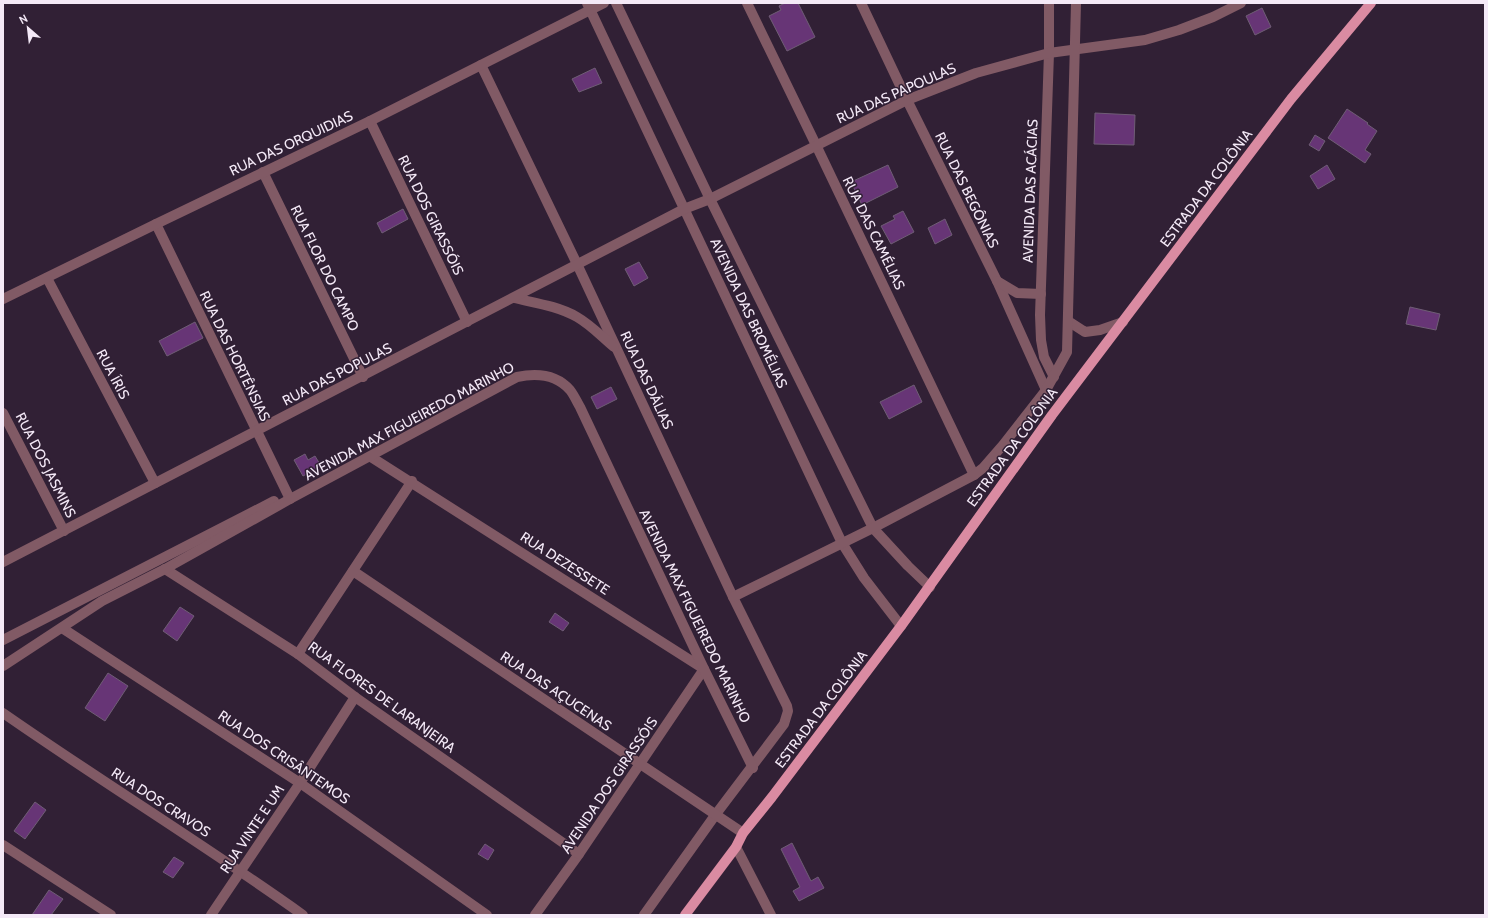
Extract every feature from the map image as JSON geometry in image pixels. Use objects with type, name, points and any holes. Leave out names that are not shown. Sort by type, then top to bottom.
[{"type":"main road","name":"ESTRADA DA COLÔNIA","points":[[685,915],[736,847],[743,833],[772,797],[901,626],[1052,415],[1291,99],[1371,3]]},
{"type":"street","name":"RUA DAS ORQUIDIAS","points":[[3,299],[481,66],[589,6],[604,3]]},
{"type":"street","name":"AVENIDA DAS BROMÉLIAS","points":[[616,3],[710,199],[874,528],[908,566],[930,586]]},
{"type":"street","name":"RUA DAS CAMÉLIAS","points":[[747,3],[974,476]]},
{"type":"street","name":"RUA DAS BEGÔNIAS","points":[[861,3],[907,100],[997,281],[1046,390]]},
{"type":"street","name":"AVENIDA DAS ACÁCIAS","points":[[1048,3],[1041,340],[1044,357],[1054,377]]},
{"type":"street","points":[[733,597],[874,528],[974,476],[1003,445],[1046,390],[1054,377],[1067,352],[1076,3]]},
{"type":"street","name":"RUA DAS PAPOULAS","points":[[684,209],[710,199],[907,100],[976,73],[1048,53],[1145,40],[1179,30],[1213,17],[1241,3]]},
{"type":"street","name":"AVENIDA DAS BROMÉLIAS","points":[[589,6],[842,543],[864,578],[901,626]]},
{"type":"street","name":"RUA DAS DÁLIAS","points":[[481,66],[577,264],[733,597],[787,706],[788,711],[784,724],[753,768]]},
{"type":"street","name":"RUA DOS GIRASSÓIS","points":[[370,121],[467,322]]},
{"type":"street","name":"RUA FLOR DO CAMPO","points":[[263,172],[363,376]]},
{"type":"street","name":"RUA DAS POPULAS","points":[[3,562],[684,209]]},
{"type":"street","name":"RUA DAS HORTÊNSIAS","points":[[156,224],[288,497]]},
{"type":"street","name":"RUA ÍRIS","points":[[47,278],[155,483]]},
{"type":"street","points":[[997,281],[1017,293],[1041,294]]},
{"type":"street","points":[[514,298],[557,308],[578,317],[618,351]]},
{"type":"street","points":[[1068,321],[1085,332],[1100,330],[1122,322]]},
{"type":"street","name":"AVENIDA MAX FIGUEIREDO MARINHO","points":[[3,666],[102,601],[165,569],[288,497],[371,456],[517,378],[531,374],[547,375],[559,381],[570,390],[580,407],[704,669],[753,768]]},
{"type":"street","name":"RUA DOS JASMINS","points":[[3,413],[64,531]]},
{"type":"street","name":"RUA DEZESSETE","points":[[371,456],[704,669]]},
{"type":"street","points":[[298,654],[412,481]]},
{"type":"street","points":[[3,640],[288,497]]},
{"type":"street","name":"RUA FLORES DE LARANJEIRA","points":[[165,569],[298,654],[355,697],[579,854]]},
{"type":"street","name":"RUA DAS AÇUCENAS","points":[[353,571],[743,833]]},
{"type":"street","name":"RUA DOS CRISÂNTEMOS","points":[[62,628],[300,783],[487,915]]},
{"type":"street","name":"AVENIDA DOS GIRASSÓIS","points":[[535,915],[579,854],[704,669]]},
{"type":"street","name":"RUA VINTE E UM","points":[[211,915],[300,783],[355,697]]},
{"type":"street","name":"RUA DOS CRAVOS","points":[[3,713],[241,871],[303,915]]},
{"type":"street","points":[[644,915],[716,814],[753,768]]},
{"type":"street","points":[[3,846],[110,915]]},
{"type":"street","points":[[736,847],[771,915]]},
{"type":"building","points":[[785,3],[798,3],[815,37],[787,51],[769,16],[781,10],[779,6]]},
{"type":"building","points":[[1262,8],[1271,27],[1255,35],[1246,16]]},
{"type":"building","points":[[595,68],[602,83],[579,92],[572,79]]},
{"type":"building","points":[[1347,109],[1377,131],[1365,150],[1371,154],[1365,163],[1328,138]]},
{"type":"building","points":[[1095,113],[1135,115],[1134,145],[1094,144]]},
{"type":"building","points":[[1315,135],[1325,141],[1319,151],[1309,145]]},
{"type":"building","points":[[888,165],[898,187],[862,205],[851,182]]},
{"type":"building","points":[[1327,165],[1335,179],[1318,189],[1310,176]]},
{"type":"building","points":[[403,209],[408,219],[382,233],[377,223]]},
{"type":"building","points":[[903,211],[914,232],[891,244],[881,226],[895,219],[893,216]]},
{"type":"building","points":[[945,219],[952,235],[935,244],[928,228]]},
{"type":"building","points":[[639,262],[648,278],[634,286],[625,269]]},
{"type":"building","points":[[1410,307],[1440,314],[1436,330],[1406,324]]},
{"type":"building","points":[[195,322],[203,338],[167,356],[159,341]]},
{"type":"building","points":[[914,385],[922,402],[889,419],[880,402]]},
{"type":"building","points":[[611,387],[617,399],[597,409],[591,397]]},
{"type":"building","points":[[305,454],[308,460],[315,456],[321,466],[303,476],[294,460]]},
{"type":"building","points":[[180,607],[194,616],[177,641],[163,631]]},
{"type":"building","points":[[555,613],[569,623],[563,631],[549,622]]},
{"type":"building","points":[[108,673],[128,686],[105,721],[85,708]]},
{"type":"building","points":[[35,802],[46,810],[25,839],[14,831]]},
{"type":"building","points":[[792,843],[811,881],[818,877],[824,888],[799,901],[793,891],[800,887],[781,849]]},
{"type":"building","points":[[485,844],[494,850],[488,860],[478,854]]},
{"type":"building","points":[[174,857],[184,863],[173,878],[163,872]]},
{"type":"building","points":[[49,890],[63,899],[51,915],[32,915]]}]
